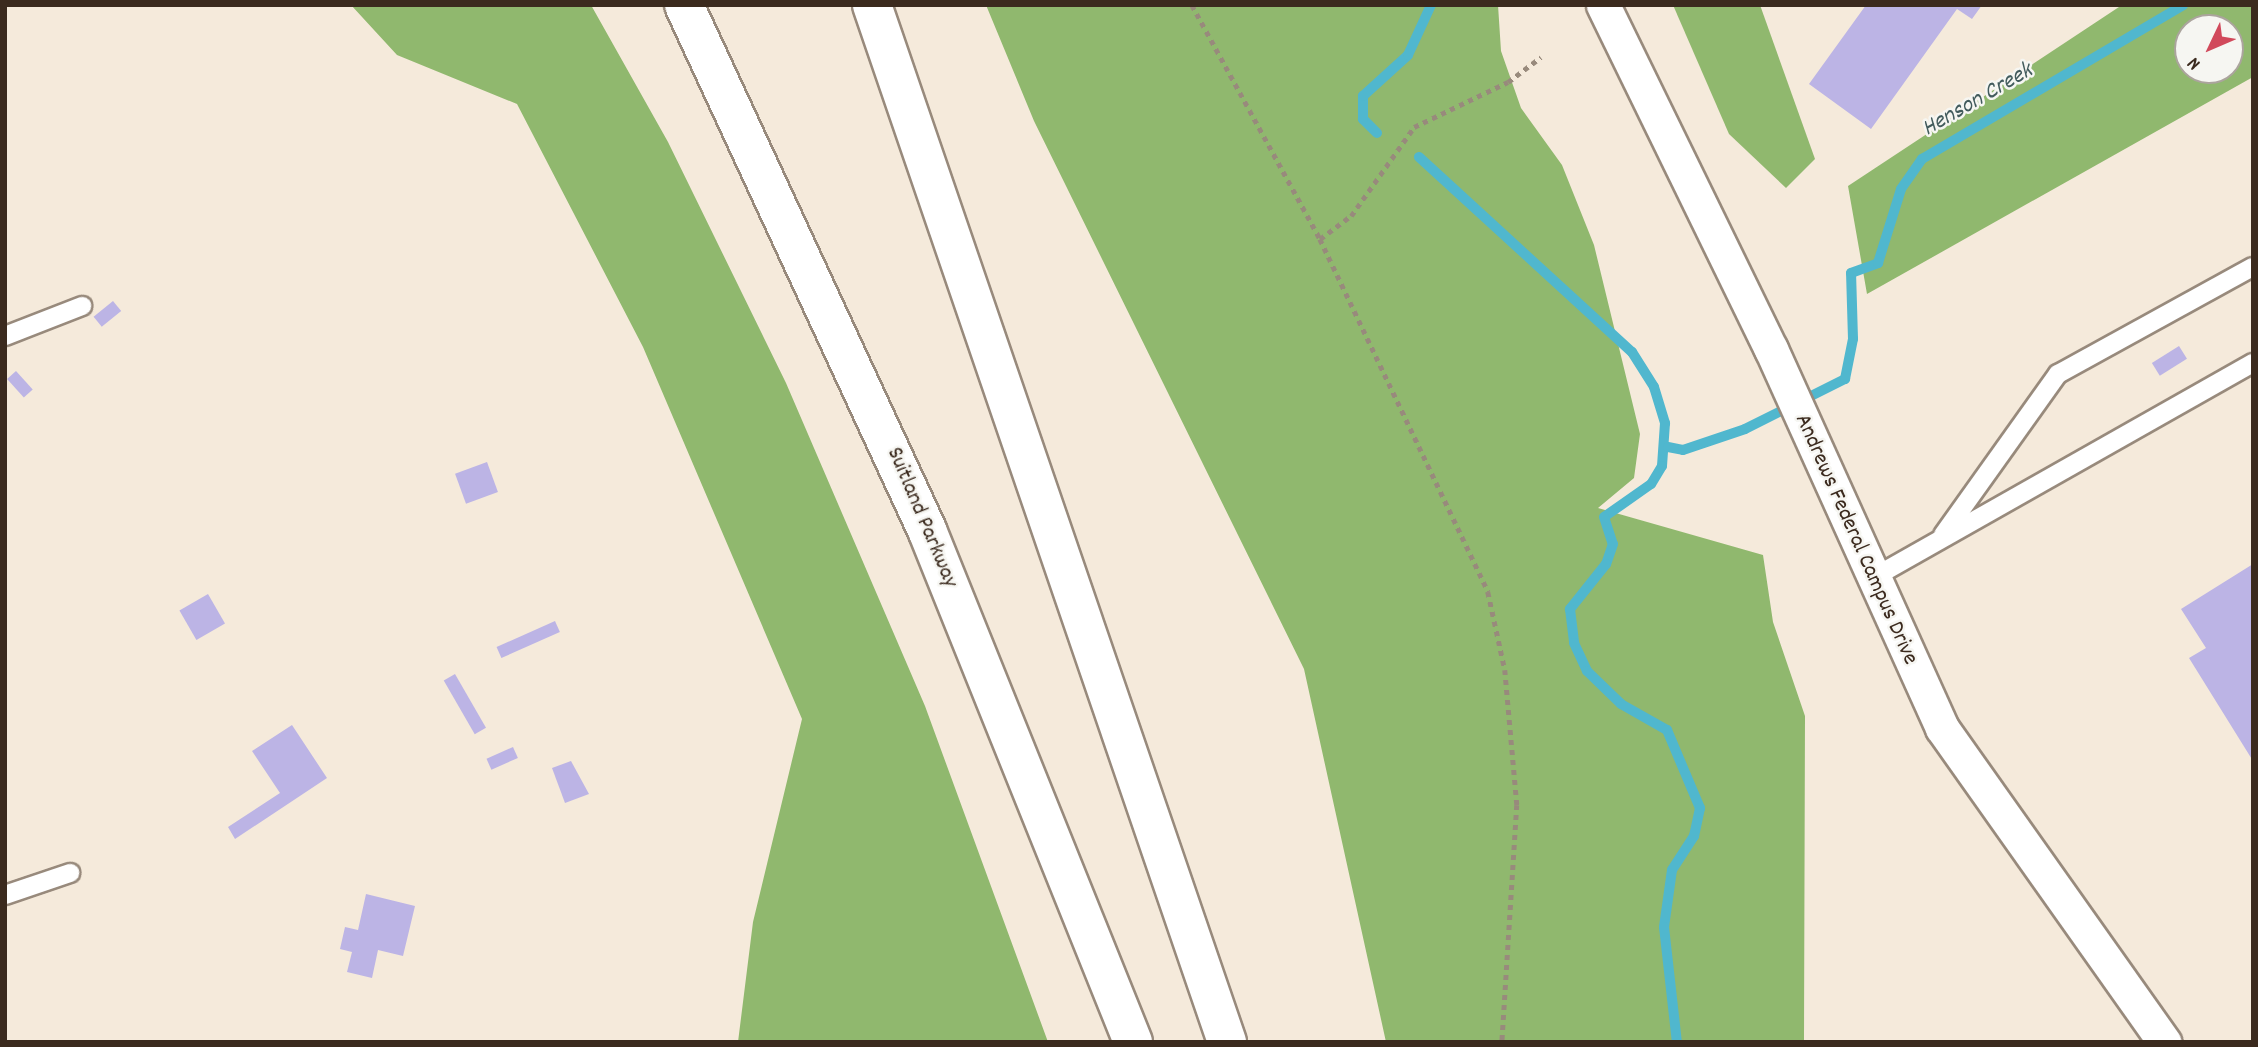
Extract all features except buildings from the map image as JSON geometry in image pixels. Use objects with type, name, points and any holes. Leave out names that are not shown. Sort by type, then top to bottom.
[{"type":"highway","name":"Suitland Parkway","points":[[684,5],[927,530],[1133,1042]]},
{"type":"highway","points":[[872,5],[1227,1042]]},
{"type":"street","name":"Andrews Federal Campus Drive","points":[[1603,5],[1771,349],[1871,579],[1948,737],[2164,1042]]},
{"type":"lane","points":[[1939,540],[2058,374],[2253,267]]},
{"type":"lane","points":[[5,336],[82,306]]},
{"type":"lane","points":[[1871,579],[2253,363]]},
{"type":"lane","points":[[5,895],[70,873]]},
{"type":"path","points":[[1192,5],[1320,239],[1488,592],[1505,670],[1517,805],[1502,1042]]},
{"type":"path","points":[[1320,239],[1351,216],[1408,134],[1508,82],[1541,57]]},
{"type":"green space","points":[[351,5],[591,5],[668,142],[786,383],[925,706],[1048,1042],[738,1042],[753,922],[802,719],[643,347],[517,104],[397,55]]},
{"type":"green space","points":[[986,5],[1498,5],[1501,51],[1521,108],[1562,165],[1594,245],[1640,434],[1634,478],[1598,508],[1763,555],[1773,622],[1805,716],[1804,1042],[1386,1042],[1304,669],[1034,121]]},
{"type":"green space","points":[[1673,5],[1760,5],[1815,159],[1786,188],[1729,134]]},
{"type":"green space","points":[[2122,5],[2253,5],[2253,77],[2244,82],[2244,14],[2174,14],[2174,84],[2241,84],[1867,294],[1848,186]]},
{"type":"waterway","name":"Henson Creek","points":[[1377,133],[1363,119],[1363,96],[1408,55],[1431,5]]},
{"type":"waterway","name":"Henson Creek","points":[[1668,447],[1683,450],[1745,429],[1845,379],[1853,339],[1851,273],[1878,263],[1901,189],[1922,159],[2183,5]]},
{"type":"waterway","name":"Henson Creek","points":[[1419,157],[1632,352],[1654,387],[1665,423],[1662,466],[1651,484],[1604,517],[1613,544],[1606,564],[1570,609],[1574,643],[1587,671],[1621,704],[1667,730],[1700,808],[1694,836],[1672,870],[1664,927],[1677,1042]]}]
